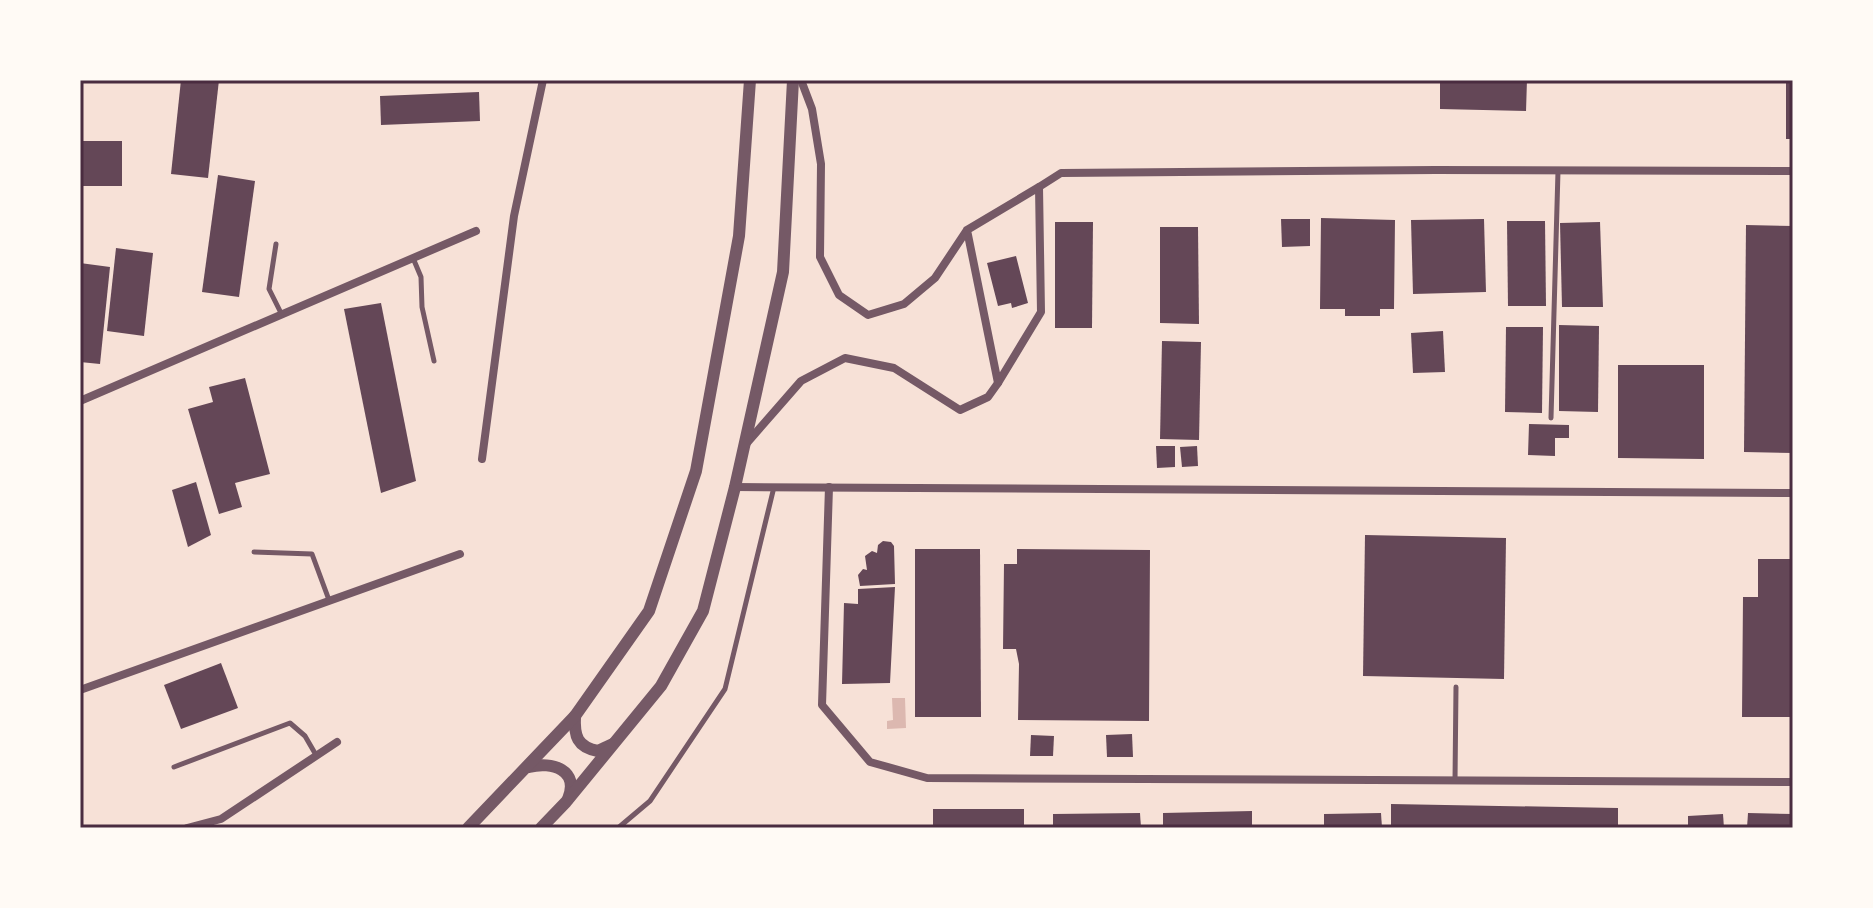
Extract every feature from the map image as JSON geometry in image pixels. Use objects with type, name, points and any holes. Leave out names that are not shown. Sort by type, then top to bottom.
[{"type":"street","points":[[482,459],[514,216],[543,80]]},
{"type":"street","points":[[468,828],[575,716],[649,611],[696,471],[739,236],[750,80]]},
{"type":"street","points":[[541,828],[616,743],[661,686],[703,611],[735,487],[783,272],[793,80]]},
{"type":"street","points":[[801,80],[812,109],[821,164],[820,257],[839,295],[868,315],[904,304],[935,278],[967,230],[1061,173],[1793,171]]},
{"type":"street","points":[[743,448],[801,381],[845,358],[894,368],[960,410],[988,397],[1041,312],[1039,187]]},
{"type":"street","points":[[967,230],[998,383]]},
{"type":"street","points":[[80,401],[476,231]]},
{"type":"street","points":[[735,487],[1793,493]]},
{"type":"street","points":[[829,487],[822,705],[870,762],[927,778],[1793,782]]},
{"type":"street","points":[[80,690],[460,554]]},
{"type":"street","points":[[575,716],[574,733],[581,745],[598,751],[616,743]]},
{"type":"street","points":[[187,828],[221,819],[337,742]]},
{"type":"street","points":[[529,767],[552,764],[562,769],[569,779],[571,791],[566,802]]},
{"type":"lane","points":[[1551,418],[1558,171]]},
{"type":"lane","points":[[276,244],[269,289],[282,315]]},
{"type":"lane","points":[[413,258],[421,277],[422,307],[434,361]]},
{"type":"lane","points":[[618,828],[650,801],[725,689],[774,487]]},
{"type":"lane","points":[[254,552],[312,554],[329,601]]},
{"type":"lane","points":[[1455,782],[1456,687]]},
{"type":"lane","points":[[174,767],[290,723],[305,736],[316,755]]},
{"type":"shaded area","points":[[892,698],[905,698],[906,728],[887,729],[887,721],[893,720]]},
{"type":"building","points":[[181,80],[219,80],[208,178],[171,174]]},
{"type":"building","points":[[1440,80],[1527,80],[1526,111],[1440,109]]},
{"type":"building","points":[[1786,80],[1793,80],[1793,139],[1786,139]]},
{"type":"building","points":[[479,92],[480,121],[381,125],[380,96]]},
{"type":"building","points":[[80,141],[122,141],[122,186],[80,186]]},
{"type":"building","points":[[218,175],[255,181],[239,297],[202,292]]},
{"type":"building","points":[[1321,218],[1395,220],[1394,309],[1380,309],[1380,316],[1345,316],[1345,309],[1320,309]]},
{"type":"building","points":[[1281,219],[1310,219],[1310,246],[1282,247]]},
{"type":"building","points":[[1484,219],[1486,292],[1413,294],[1411,220]]},
{"type":"building","points":[[1507,221],[1545,221],[1546,306],[1508,306]]},
{"type":"building","points":[[1055,222],[1093,222],[1092,328],[1055,328]]},
{"type":"building","points":[[1600,222],[1603,307],[1562,307],[1560,223]]},
{"type":"building","points":[[1746,225],[1793,226],[1793,453],[1744,452]]},
{"type":"building","points":[[1160,227],[1198,227],[1199,324],[1160,323]]},
{"type":"building","points":[[116,248],[153,253],[144,336],[107,331]]},
{"type":"building","points":[[1016,256],[1028,303],[1012,308],[1011,303],[998,306],[987,263]]},
{"type":"building","points":[[80,263],[110,267],[100,364],[80,362]]},
{"type":"building","points":[[381,303],[416,481],[381,493],[344,309]]},
{"type":"building","points":[[1559,325],[1599,326],[1598,412],[1559,411]]},
{"type":"building","points":[[1506,327],[1543,327],[1542,413],[1505,412]]},
{"type":"building","points":[[1443,331],[1445,372],[1413,373],[1411,333]]},
{"type":"building","points":[[1162,341],[1201,342],[1199,440],[1160,439]]},
{"type":"building","points":[[1618,365],[1704,365],[1704,459],[1618,458]]},
{"type":"building","points":[[245,378],[270,474],[235,483],[242,507],[219,514],[188,409],[213,402],[209,387]]},
{"type":"building","points":[[1529,424],[1569,425],[1569,438],[1555,438],[1555,456],[1528,455]]},
{"type":"building","points":[[1156,446],[1175,446],[1175,467],[1157,468]]},
{"type":"building","points":[[1197,446],[1198,466],[1182,467],[1180,447]]},
{"type":"building","points":[[196,482],[211,535],[188,547],[172,490]]},
{"type":"building","points":[[1365,535],[1506,538],[1504,679],[1363,676]]},
{"type":"building","points":[[883,541],[891,542],[894,546],[895,584],[860,586],[858,575],[863,569],[867,570],[865,556],[872,551],[877,553],[878,545]]},
{"type":"building","points":[[915,549],[980,549],[981,717],[915,717]]},
{"type":"building","points":[[1017,549],[1150,550],[1149,721],[1018,720],[1019,664],[1016,649],[1003,649],[1004,564],[1017,564]]},
{"type":"building","points":[[1758,559],[1793,559],[1793,717],[1742,717],[1743,597],[1758,597]]},
{"type":"building","points":[[895,587],[890,683],[842,684],[844,603],[858,604],[858,589]]},
{"type":"building","points":[[221,663],[238,708],[181,729],[164,685]]},
{"type":"building","points":[[1132,734],[1133,757],[1107,757],[1106,735]]},
{"type":"building","points":[[1031,735],[1054,736],[1053,756],[1030,756]]},
{"type":"building","points":[[1391,804],[1618,808],[1618,828],[1391,828]]},
{"type":"building","points":[[933,809],[1024,809],[1024,828],[933,828]]},
{"type":"building","points":[[1252,811],[1252,828],[1163,828],[1163,813]]},
{"type":"building","points":[[1140,813],[1141,828],[1053,828],[1053,814]]},
{"type":"building","points":[[1381,813],[1382,828],[1324,828],[1324,814]]},
{"type":"building","points":[[1748,813],[1793,814],[1793,828],[1747,828]]},
{"type":"building","points":[[1723,814],[1724,828],[1688,828],[1688,816]]}]
